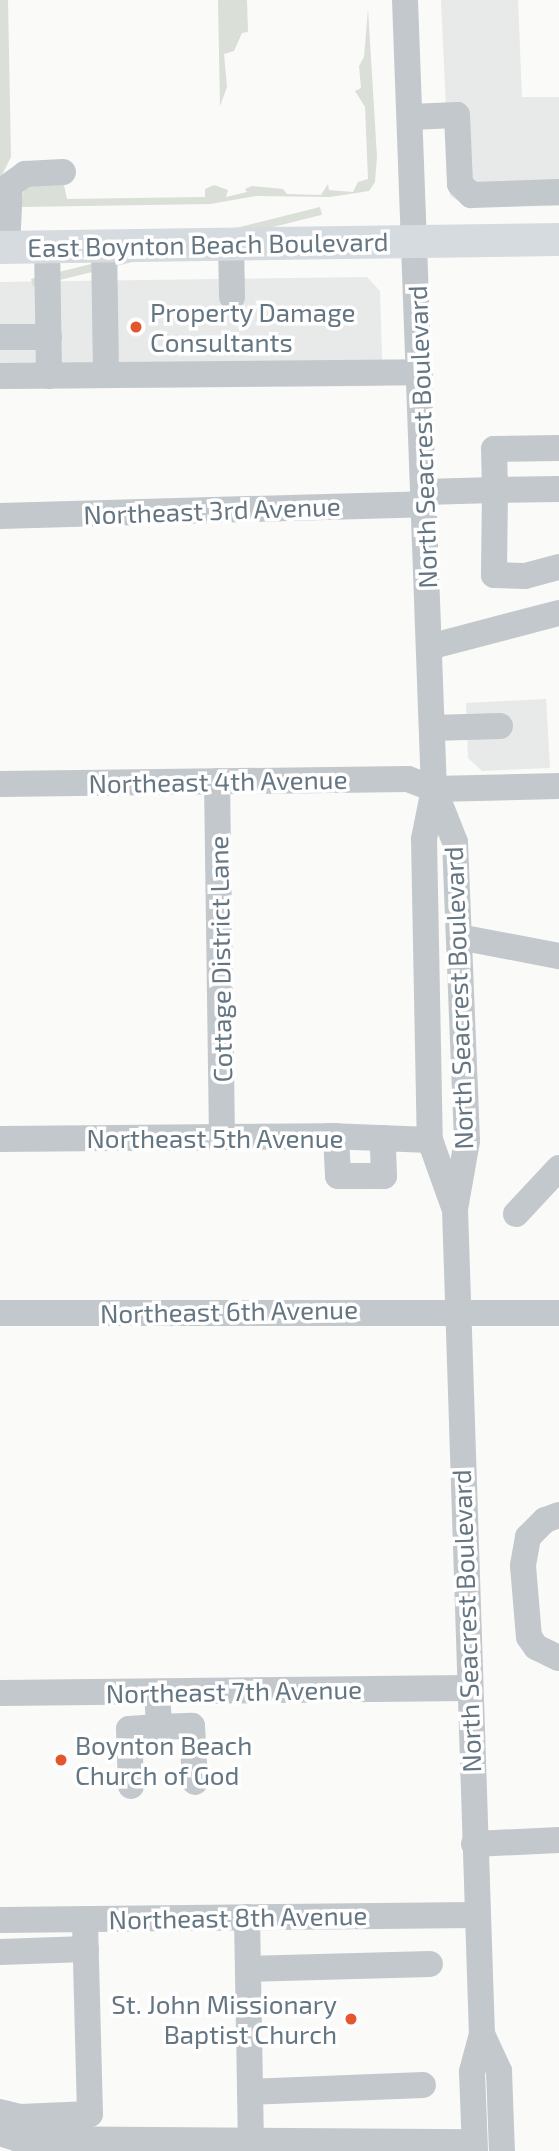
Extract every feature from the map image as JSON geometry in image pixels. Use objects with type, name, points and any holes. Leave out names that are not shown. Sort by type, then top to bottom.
[{"type":"main road","name":"East Boynton Beach Boulevard","points":[[4,247],[559,239]]},
{"type":"street","name":"North Seacrest Boulevard","points":[[405,0],[416,241],[434,789],[424,839],[429,1140],[455,1209]]},
{"type":"street","points":[[411,117],[457,115],[460,184],[471,195],[559,192]]},
{"type":"street","points":[[4,247],[10,185],[25,174],[63,172]]},
{"type":"street","points":[[231,243],[232,297]]},
{"type":"street","points":[[104,245],[106,375]]},
{"type":"street","points":[[47,246],[50,376]]},
{"type":"street","points":[[0,337],[49,337]]},
{"type":"street","points":[[0,376],[420,372]]},
{"type":"street","points":[[559,449],[495,449],[494,575],[525,576],[559,566]]},
{"type":"street","name":"Northeast 3rd Avenue","points":[[0,516],[424,498],[495,490],[559,489]]},
{"type":"street","points":[[429,647],[559,613]]},
{"type":"street","points":[[432,728],[500,726]]},
{"type":"street","name":"Northeast 4th Avenue","points":[[0,784],[408,779],[434,789],[559,786]]},
{"type":"street","name":"Cottage District Lane","points":[[218,781],[222,1137]]},
{"type":"street","name":"North Seacrest Boulevard","points":[[434,789],[455,842],[467,1142],[455,1209],[475,1915],[482,2034],[472,2072],[475,2146]]},
{"type":"street","points":[[459,937],[559,956]]},
{"type":"street","points":[[336,1136],[338,1176],[384,1176],[383,1138]]},
{"type":"street","name":"Northeast 5th Avenue","points":[[0,1139],[336,1136],[429,1140]]},
{"type":"street","points":[[516,1214],[559,1168]]},
{"type":"street","name":"Northeast 6th Avenue","points":[[0,1313],[424,1310],[456,1317],[559,1313]]},
{"type":"street","points":[[559,1515],[545,1520],[528,1537],[523,1566],[529,1637],[536,1647],[559,1658]]},
{"type":"street","name":"Northeast 7th Avenue","points":[[0,1693],[468,1688]]},
{"type":"street","points":[[158,1692],[159,1727]]},
{"type":"street","points":[[131,1786],[129,1729],[159,1727],[192,1726],[195,1782]]},
{"type":"street","points":[[474,1844],[559,1840]]},
{"type":"street","name":"Northeast 8th Avenue","points":[[0,1920],[475,1915]]},
{"type":"street","points":[[247,1917],[251,2140]]},
{"type":"street","points":[[0,2112],[20,2117],[90,2114],[85,1919]]},
{"type":"street","points":[[0,1952],[86,1949]]},
{"type":"street","points":[[248,1969],[430,1964]]},
{"type":"street","name":"North Seacrest Boulevard","points":[[482,2034],[499,2071],[502,2151]]},
{"type":"street","points":[[250,2092],[423,2085]]},
{"type":"street","points":[[0,2133],[18,2139],[208,2146],[251,2140],[475,2146]]},
{"type":"shaded area","points":[[0,0],[8,0],[11,157],[0,179]]},
{"type":"shaded area","points":[[218,0],[247,0],[248,32],[242,33],[234,51],[224,54],[227,87],[220,106]]},
{"type":"shaded area","points":[[441,0],[518,0],[522,97],[559,97],[559,206],[468,207],[450,196]]},
{"type":"shaded area","points":[[368,9],[377,157],[375,182],[369,191],[330,197],[256,196],[210,204],[21,207],[24,189],[30,185],[64,185],[67,199],[205,197],[205,189],[214,185],[228,190],[226,197],[247,192],[245,189],[252,186],[283,189],[287,194],[321,195],[328,184],[329,190],[353,192],[358,182],[368,179],[365,107],[355,91],[361,88],[359,66],[364,57]]},
{"type":"shaded area","points":[[320,207],[322,215],[33,287],[31,279]]},
{"type":"shaded area","points":[[367,277],[380,291],[383,386],[0,389],[0,282]]},
{"type":"shaded area","points":[[546,699],[550,768],[482,771],[468,758],[466,703]]},
{"type":"place","name":"Property Damage Consultants","points":[[136,327]]},
{"type":"place","name":"Boynton Beach Church of God","points":[[61,1760]]},
{"type":"place","name":"St. John Missionary Baptist Church","points":[[351,2019]]}]
